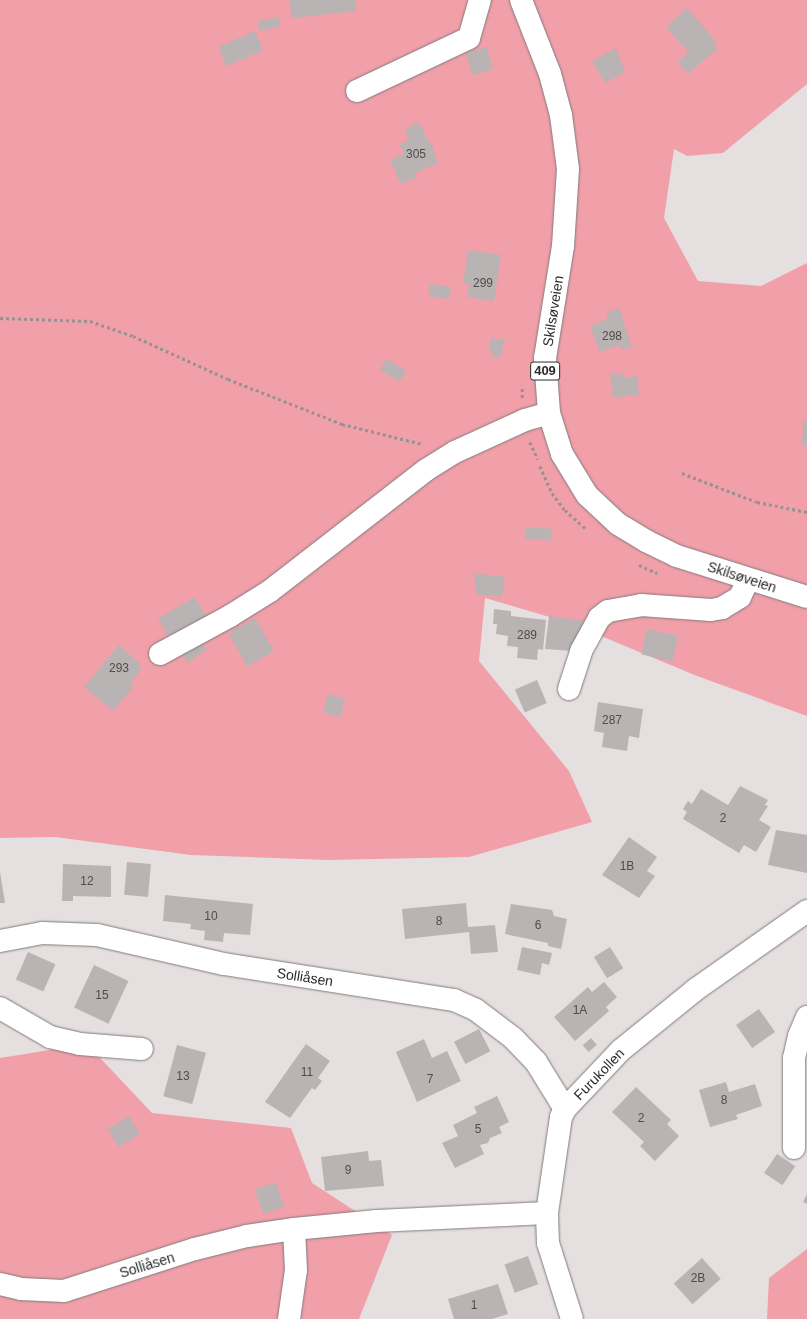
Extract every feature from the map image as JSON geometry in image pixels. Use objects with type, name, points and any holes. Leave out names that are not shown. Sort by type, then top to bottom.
[{"type":"street","points":[[358,91],[468,38],[480,0]]},
{"type":"street","name":"Skilsøveien","points":[[521,0],[550,74],[561,115],[568,169],[563,246],[545,358],[549,413],[562,454],[587,495],[618,524],[677,556],[748,580],[807,597]]},
{"type":"street","points":[[160,654],[230,616],[270,591],[382,507],[426,470],[455,452],[525,420],[549,413]]},
{"type":"street","points":[[569,689],[581,651],[599,618],[608,611],[641,605],[711,610],[722,608],[740,597],[748,580]]},
{"type":"street","name":"Furukollen","points":[[572,1319],[552,1261],[548,1243],[548,1213],[561,1117],[565,1109],[621,1050],[695,990],[807,911]]},
{"type":"street","name":"Solliåsen","points":[[0,940],[42,933],[97,935],[224,964],[454,1000],[476,1010],[513,1038],[536,1062],[565,1109]]},
{"type":"street","points":[[0,1008],[50,1037],[80,1044],[142,1049]]},
{"type":"street","points":[[794,1148],[794,1058],[799,1036],[807,1017]]},
{"type":"street","name":"Solliåsen","points":[[0,1284],[20,1289],[64,1291],[195,1250],[247,1236],[294,1229],[377,1221],[548,1213]]},
{"type":"street","points":[[289,1319],[296,1270],[294,1229]]},
{"type":"path","points":[[0,318],[90,321],[133,336],[228,379],[342,424],[455,452]]},
{"type":"path","points":[[522,379],[525,420],[530,440],[552,493],[565,510],[588,530]]},
{"type":"path","points":[[682,473],[757,502],[807,512]]},
{"type":"path","points":[[632,561],[650,571],[665,576]]},
{"type":"shaded area","points":[[0,0],[807,0],[807,84],[723,153],[687,156],[674,149],[664,218],[698,281],[761,286],[807,263],[807,716],[697,676],[570,623],[485,598],[479,661],[569,771],[592,822],[469,857],[328,860],[191,855],[55,837],[0,838]]},
{"type":"shaded area","points":[[87,1044],[152,1113],[291,1128],[312,1183],[392,1235],[359,1319],[0,1319],[0,1058]]},
{"type":"shaded area","points":[[807,1249],[807,1319],[767,1319],[769,1278]]},
{"type":"building","points":[[289,0],[355,0],[356,11],[292,18]]},
{"type":"building","points":[[687,8],[716,41],[713,43],[718,48],[688,74],[678,62],[688,52],[666,27]]},
{"type":"building","points":[[279,17],[280,26],[259,31],[258,21]]},
{"type":"building","points":[[255,31],[263,50],[226,66],[218,47]]},
{"type":"building","points":[[487,47],[493,69],[472,75],[466,53]]},
{"type":"building","points":[[616,48],[625,72],[605,83],[592,61]]},
{"type":"building","points":[[416,123],[420,123],[429,143],[431,142],[438,163],[415,173],[417,177],[401,184],[390,160],[404,154],[400,144],[409,140],[405,130]]},
{"type":"building","points":[[468,250],[501,255],[494,301],[467,297],[469,284],[463,283]]},
{"type":"building","points":[[430,284],[451,287],[449,299],[428,296]]},
{"type":"building","points":[[619,308],[632,347],[622,350],[620,345],[600,352],[590,326],[608,319],[606,313]]},
{"type":"building","points":[[491,338],[505,340],[500,358],[492,357],[493,352],[489,351]]},
{"type":"building","points":[[386,359],[406,370],[400,382],[380,370]]},
{"type":"building","points":[[622,373],[623,378],[637,376],[639,394],[613,398],[610,374]]},
{"type":"building","points":[[803,420],[807,420],[807,445],[802,445]]},
{"type":"building","points":[[526,527],[552,529],[551,541],[525,539]]},
{"type":"building","points":[[474,573],[505,577],[502,597],[476,594]]},
{"type":"building","points":[[195,597],[206,616],[169,638],[158,618]]},
{"type":"building","points":[[494,609],[511,611],[511,616],[546,620],[543,650],[538,649],[537,660],[517,658],[518,647],[507,646],[508,636],[496,634],[497,624],[493,624]]},
{"type":"building","points":[[549,616],[585,621],[573,651],[545,649]]},
{"type":"building","points":[[255,618],[274,651],[247,666],[228,634]]},
{"type":"building","points":[[647,629],[678,636],[672,662],[641,654]]},
{"type":"building","points":[[199,638],[207,650],[188,662],[180,651]]},
{"type":"building","points":[[119,645],[140,663],[138,665],[142,669],[130,683],[133,687],[113,711],[84,687]]},
{"type":"building","points":[[537,680],[547,703],[525,712],[515,689]]},
{"type":"building","points":[[328,694],[345,699],[340,717],[323,712]]},
{"type":"building","points":[[598,702],[643,709],[639,738],[629,736],[627,751],[602,747],[604,733],[594,731]]},
{"type":"building","points":[[740,786],[768,800],[765,805],[768,806],[759,820],[771,827],[756,852],[744,845],[739,853],[683,819],[687,812],[683,809],[688,801],[692,804],[701,789],[728,805]]},
{"type":"building","points":[[776,830],[807,835],[807,873],[768,865]]},
{"type":"building","points":[[629,837],[657,857],[647,871],[655,876],[639,898],[602,875]]},
{"type":"building","points":[[127,862],[151,864],[148,897],[124,895]]},
{"type":"building","points":[[63,864],[111,866],[111,897],[73,896],[73,901],[62,901]]},
{"type":"building","points":[[0,872],[5,903],[0,903]]},
{"type":"building","points":[[165,895],[253,904],[250,935],[224,933],[223,942],[204,940],[205,931],[190,929],[191,924],[163,921]]},
{"type":"building","points":[[466,903],[468,927],[495,925],[498,952],[471,954],[469,932],[405,939],[402,909]]},
{"type":"building","points":[[511,904],[552,910],[554,916],[567,919],[561,949],[548,946],[548,943],[505,934]]},
{"type":"building","points":[[522,947],[552,953],[549,965],[542,963],[540,975],[517,970]]},
{"type":"building","points":[[610,947],[623,968],[607,978],[594,957]]},
{"type":"building","points":[[28,952],[55,964],[43,992],[16,979]]},
{"type":"building","points":[[94,965],[128,981],[109,1024],[74,1008]]},
{"type":"building","points":[[604,982],[617,997],[606,1007],[609,1011],[575,1041],[554,1017],[588,987],[592,992]]},
{"type":"building","points":[[759,1009],[775,1032],[752,1048],[736,1025]]},
{"type":"building","points":[[479,1029],[490,1051],[465,1064],[454,1042]]},
{"type":"building","points":[[591,1038],[597,1045],[589,1052],[583,1045]]},
{"type":"building","points":[[424,1039],[432,1058],[447,1051],[461,1081],[417,1102],[396,1052]]},
{"type":"building","points":[[306,1044],[330,1061],[318,1078],[322,1081],[315,1090],[312,1088],[290,1118],[265,1102]]},
{"type":"building","points":[[177,1045],[206,1053],[192,1104],[163,1096]]},
{"type":"building","points":[[726,1082],[729,1092],[755,1084],[762,1106],[736,1115],[738,1119],[710,1127],[699,1090]]},
{"type":"building","points":[[636,1087],[671,1120],[667,1124],[679,1136],[655,1161],[640,1146],[644,1142],[612,1112]]},
{"type":"building","points":[[497,1096],[509,1122],[499,1127],[502,1133],[490,1138],[488,1143],[480,1145],[484,1154],[455,1168],[442,1143],[458,1136],[453,1125],[477,1113],[474,1107]]},
{"type":"building","points":[[129,1116],[140,1134],[118,1147],[108,1129]]},
{"type":"building","points":[[368,1151],[369,1161],[381,1160],[384,1186],[325,1191],[321,1157]]},
{"type":"building","points":[[777,1154],[795,1166],[782,1185],[764,1173]]},
{"type":"building","points":[[275,1182],[284,1206],[264,1214],[254,1190]]},
{"type":"building","points":[[807,1194],[807,1204],[803,1202]]},
{"type":"building","points":[[528,1256],[538,1284],[515,1293],[505,1265]]},
{"type":"building","points":[[702,1258],[721,1279],[692,1304],[674,1283]]},
{"type":"building","points":[[498,1284],[508,1314],[492,1319],[454,1319],[448,1299]]}]
